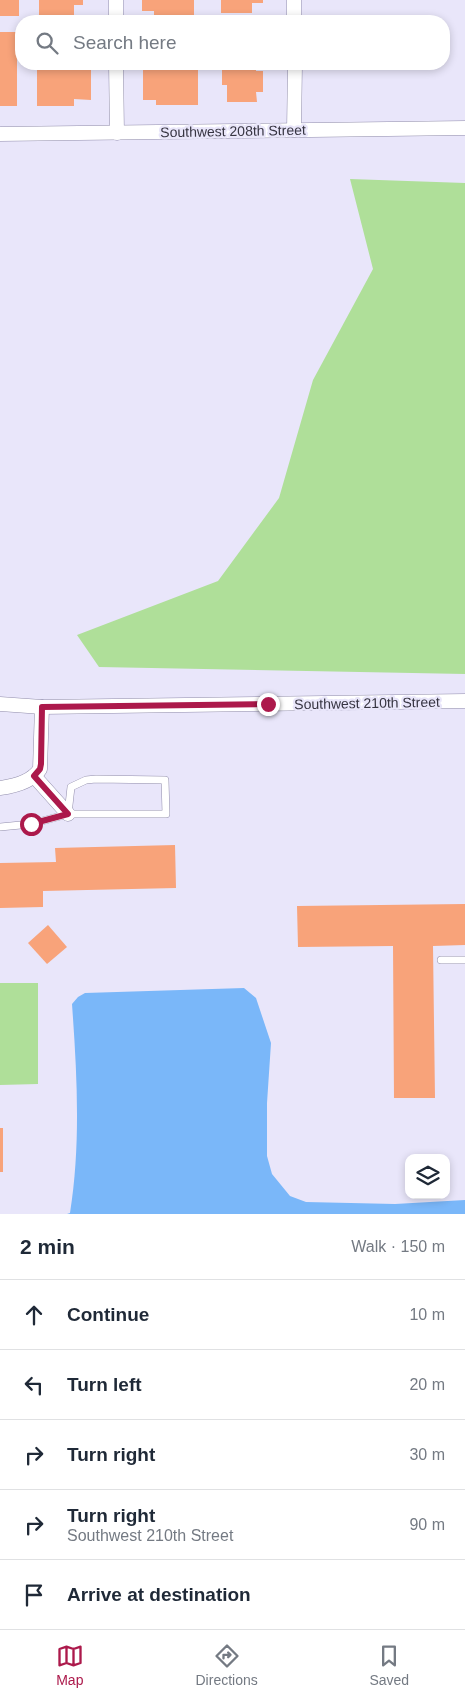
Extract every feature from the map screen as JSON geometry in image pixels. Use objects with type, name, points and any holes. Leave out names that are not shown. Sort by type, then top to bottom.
[{"type":"street","points":[[116,0],[116,15]]},
{"type":"street","points":[[294,0],[294,15]]},
{"type":"street","points":[[116,70],[117,133]]},
{"type":"street","points":[[294,70],[294,130]]},
{"type":"street","name":"Southwest 208th Street","points":[[0,134],[465,128]]},
{"type":"street","name":"Southwest 210th Street","points":[[0,704],[42,707],[465,701]]},
{"type":"street","points":[[0,788],[22,783],[34,776],[40,769],[42,707]]},
{"type":"street","points":[[34,776],[68,814]]},
{"type":"lane","points":[[0,827],[31,824],[68,814],[166,814],[165,780],[96,779],[76,784],[69,791],[68,814]]},
{"type":"lane","points":[[442,960],[465,960]]},
{"type":"green space","points":[[350,179],[465,183],[465,674],[99,667],[77,635],[218,581],[279,498],[313,380],[373,269]]},
{"type":"green space","points":[[0,983],[38,983],[38,1084],[0,1085]]},
{"type":"water","points":[[244,988],[256,998],[271,1043],[267,1103],[267,1156],[272,1174],[290,1196],[306,1202],[395,1204],[465,1200],[465,1214],[67,1214],[70,1213],[77,1135],[72,1004],[85,993]]},
{"type":"building","points":[[0,0],[19,0],[19,15],[0,16]]},
{"type":"building","points":[[39,0],[83,0],[83,5],[74,5],[74,15],[39,15]]},
{"type":"building","points":[[142,0],[194,0],[194,15],[154,15],[154,11],[142,11]]},
{"type":"building","points":[[221,0],[263,0],[263,3],[252,3],[252,13],[221,13]]},
{"type":"building","points":[[0,32],[15,32],[17,106],[0,106]]},
{"type":"building","points":[[37,70],[91,70],[91,100],[74,99],[74,106],[37,106]]},
{"type":"building","points":[[143,70],[198,70],[198,105],[156,105],[156,100],[143,100]]},
{"type":"building","points":[[222,70],[263,71],[263,92],[256,92],[257,102],[227,102],[227,85],[222,85]]},
{"type":"building","points":[[175,845],[176,888],[43,891],[43,907],[0,908],[0,863],[56,862],[55,848]]},
{"type":"building","points":[[465,904],[465,945],[433,946],[435,1098],[394,1098],[393,946],[298,947],[297,906]]},
{"type":"building","points":[[48,925],[67,947],[47,964],[28,943]]},
{"type":"building","points":[[0,1128],[3,1128],[3,1172],[0,1172]]},
{"type":"route","points":[[31,824],[68,814],[34,776],[40,769],[41,764],[42,707],[268,704]]}]
